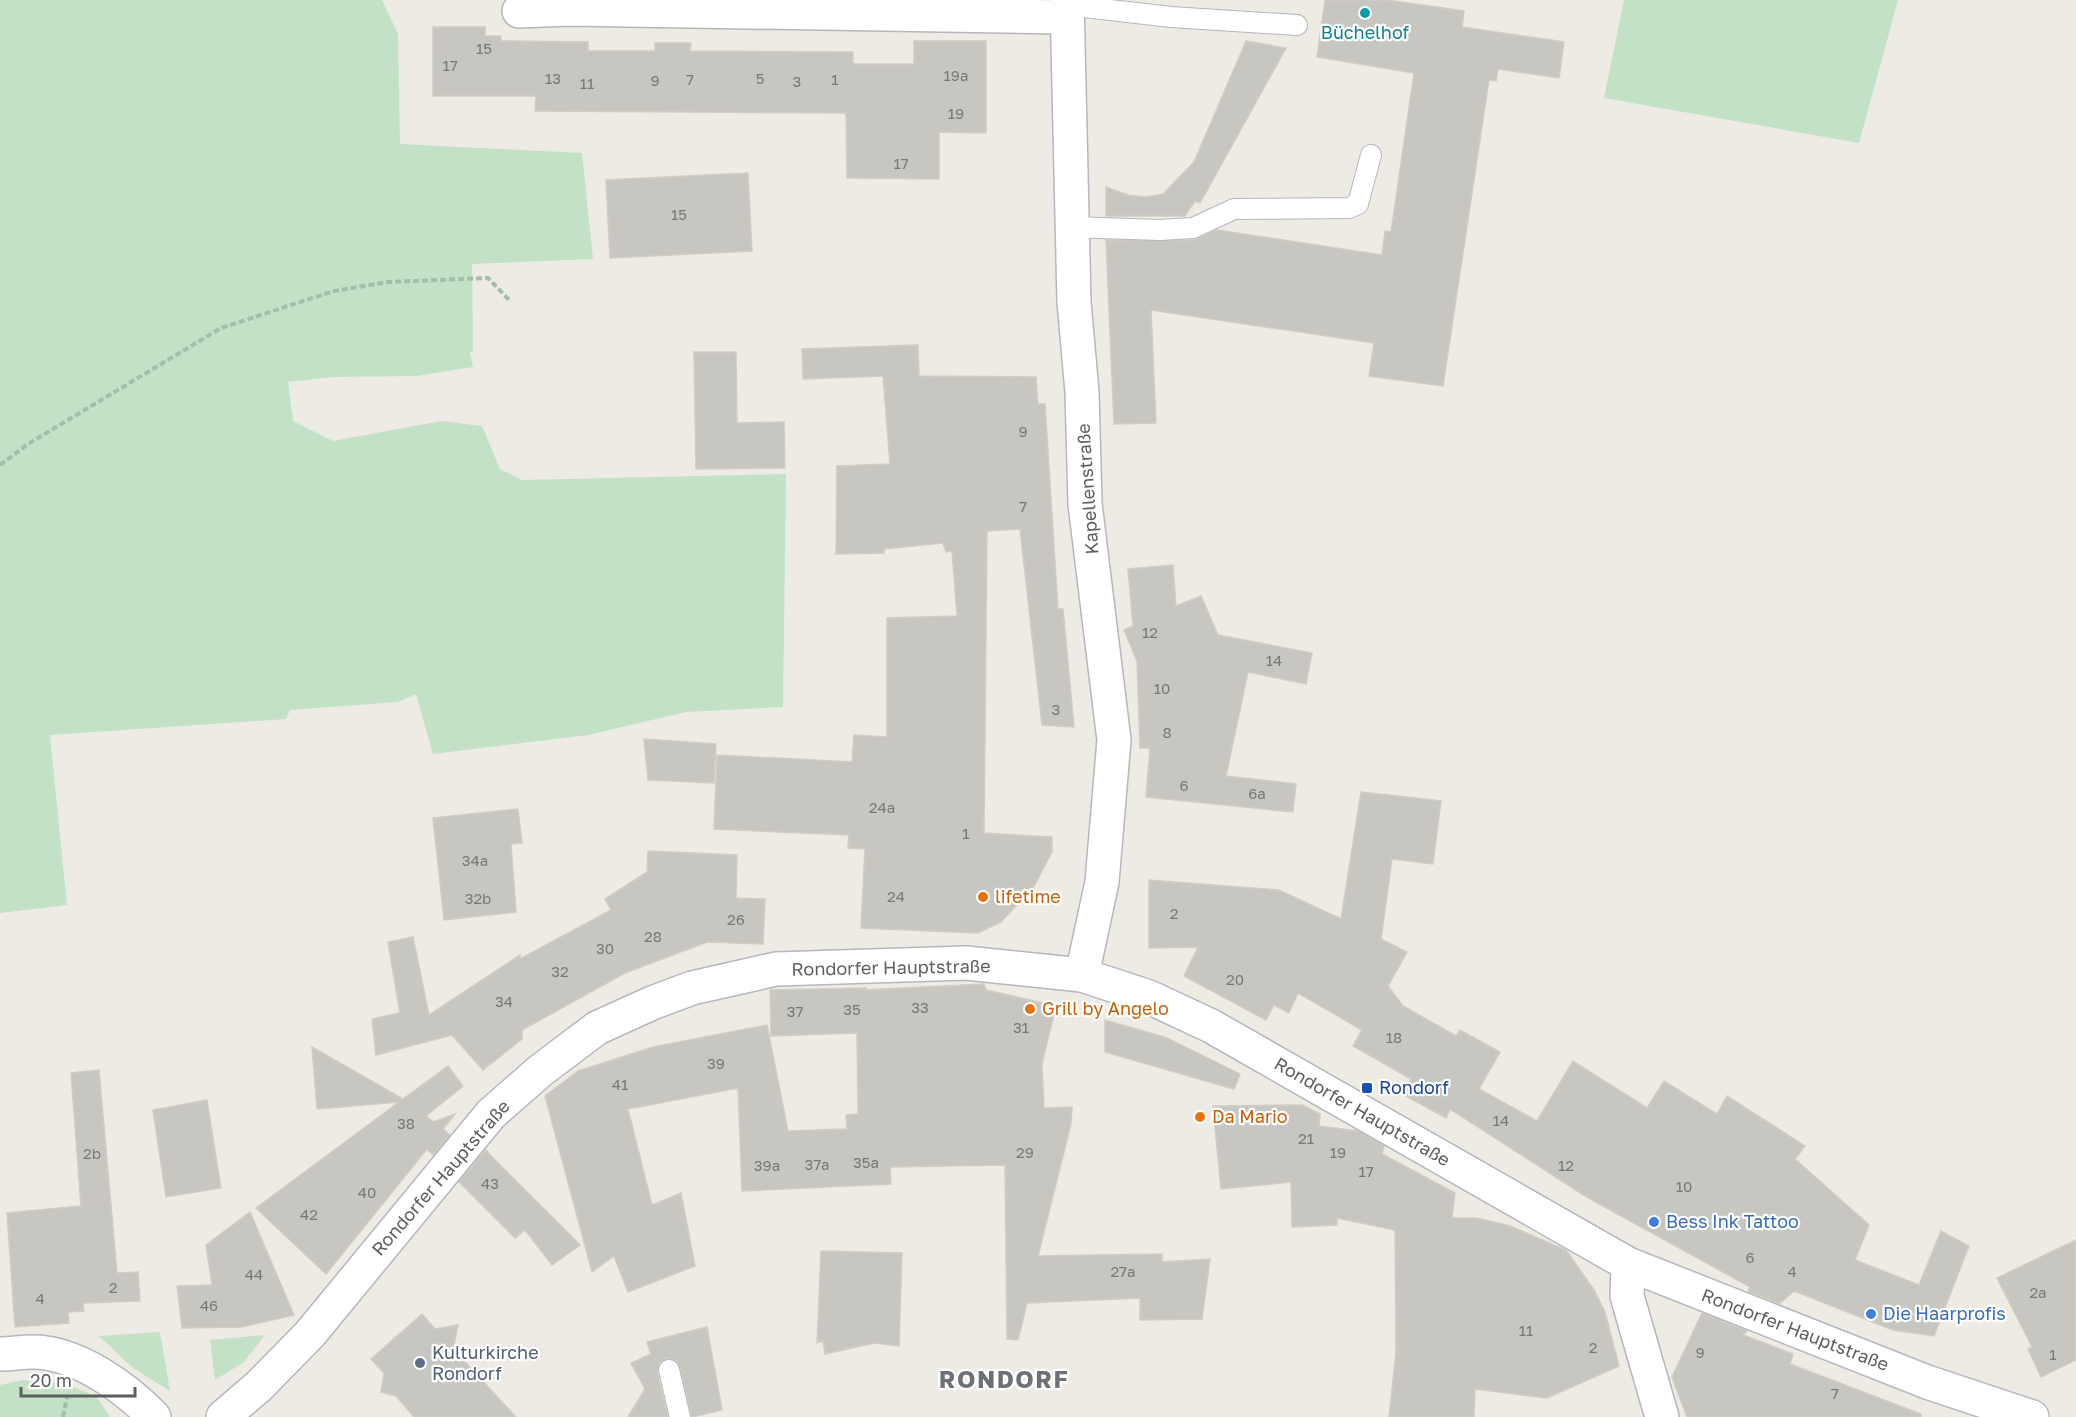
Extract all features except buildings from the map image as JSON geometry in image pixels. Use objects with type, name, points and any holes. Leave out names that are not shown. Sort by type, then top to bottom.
[{"type":"main road","points":[[519,11],[569,4],[1067,8]]},
{"type":"main road","name":"Kapellenstraße","points":[[1067,8],[1071,227],[1085,504],[1114,740],[1102,882],[1082,975]]},
{"type":"main road","name":"Rondorfer Hauptstraße","points":[[223,1417],[259,1386],[310,1334],[491,1114],[540,1071],[597,1028],[692,988],[776,969],[966,963],[1082,975],[1149,997],[1210,1026],[1628,1264],[1927,1382],[2032,1417]]},
{"type":"main road","points":[[1628,1264],[1627,1296],[1662,1417]]},
{"type":"main road","points":[[0,1354],[35,1352],[83,1363],[142,1404],[154,1417]]},
{"type":"lane","points":[[1067,8],[1297,25]]},
{"type":"lane","points":[[1071,227],[1160,230],[1193,228],[1234,209],[1349,208],[1358,204],[1371,154]]},
{"type":"lane","points":[[669,1370],[680,1417]]},
{"type":"path","points":[[0,465],[28,444],[221,328],[277,309],[334,291],[388,282],[488,278],[511,302]]},
{"type":"green space","points":[[0,0],[382,0],[398,34],[400,144],[582,153],[593,259],[472,264],[473,351],[470,352],[473,367],[416,376],[333,377],[288,382],[293,421],[333,441],[441,421],[482,426],[500,469],[522,480],[786,474],[783,707],[686,712],[588,735],[433,754],[416,694],[398,702],[290,710],[286,719],[50,735],[67,905],[0,913]]},
{"type":"green space","points":[[1624,0],[1898,0],[1859,143],[1604,98]]},
{"type":"green space","points":[[160,1332],[170,1391],[133,1368],[99,1336]]},
{"type":"green space","points":[[265,1335],[244,1362],[215,1380],[210,1340]]},
{"type":"green space","points":[[23,1380],[67,1384],[97,1397],[110,1417],[0,1417],[0,1385]]},
{"type":"place","name":"Büchelhof","points":[[1365,13]]},
{"type":"place","name":"lifetime","points":[[983,897]]},
{"type":"place","name":"Grill by Angelo","points":[[1030,1009]]},
{"type":"place","name":"Rondorf","points":[[1367,1088]]},
{"type":"place","name":"Da Mario","points":[[1200,1117]]},
{"type":"place","name":"Bess Ink Tattoo","points":[[1654,1222]]},
{"type":"place","name":"Die Haarprofis","points":[[1871,1314]]},
{"type":"place","name":"Kulturkirche Rondorf","points":[[420,1363]]},
{"type":"district","name":"RONDORF","points":[[1004,1380]]}]
